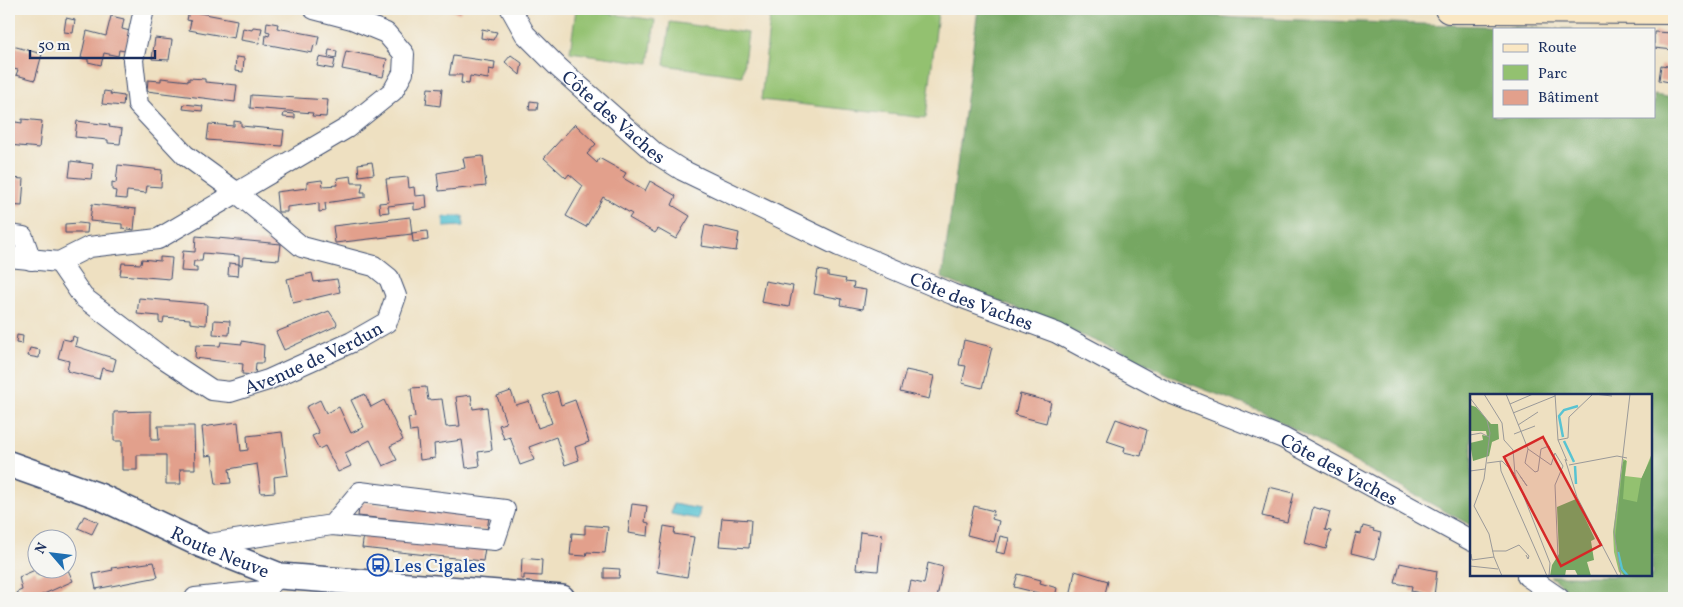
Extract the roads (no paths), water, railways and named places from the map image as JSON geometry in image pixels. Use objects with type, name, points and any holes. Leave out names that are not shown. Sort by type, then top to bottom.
[{"type":"main road","points":[[1449,9],[1674,10]]},
{"type":"street","name":"Avenue de Verdun","points":[[59,262],[83,297],[159,355],[212,390],[230,392],[268,380],[352,342],[387,322],[396,296],[389,278],[374,266],[302,247],[236,192],[185,155],[138,105],[133,60],[144,9]]},
{"type":"street","points":[[9,257],[59,262],[89,247],[158,239],[346,128],[393,91],[403,73],[404,54],[386,33],[352,20],[314,9]]},
{"type":"street","name":"Côte des Vaches","points":[[511,9],[525,34],[559,68],[655,153],[682,170],[839,246],[952,294],[1057,333],[1165,391],[1283,438],[1470,540]]},
{"type":"street","points":[[9,235],[23,237],[31,260]]},
{"type":"street","name":"Route Neuve","points":[[9,464],[99,496],[202,545],[280,576],[562,598]]},
{"type":"street","points":[[202,545],[332,525],[495,540],[505,510],[360,492],[332,525]]},
{"type":"street","points":[[195,598],[263,591],[280,576]]},
{"type":"street","points":[[1527,577],[1558,598]]},
{"type":"water","points":[[463,216],[464,226],[444,227],[443,217]]},
{"type":"water","points":[[673,504],[700,509],[698,519],[671,514]]},
{"type":"place","name":"Les Cigales","points":[[378,565]]}]
